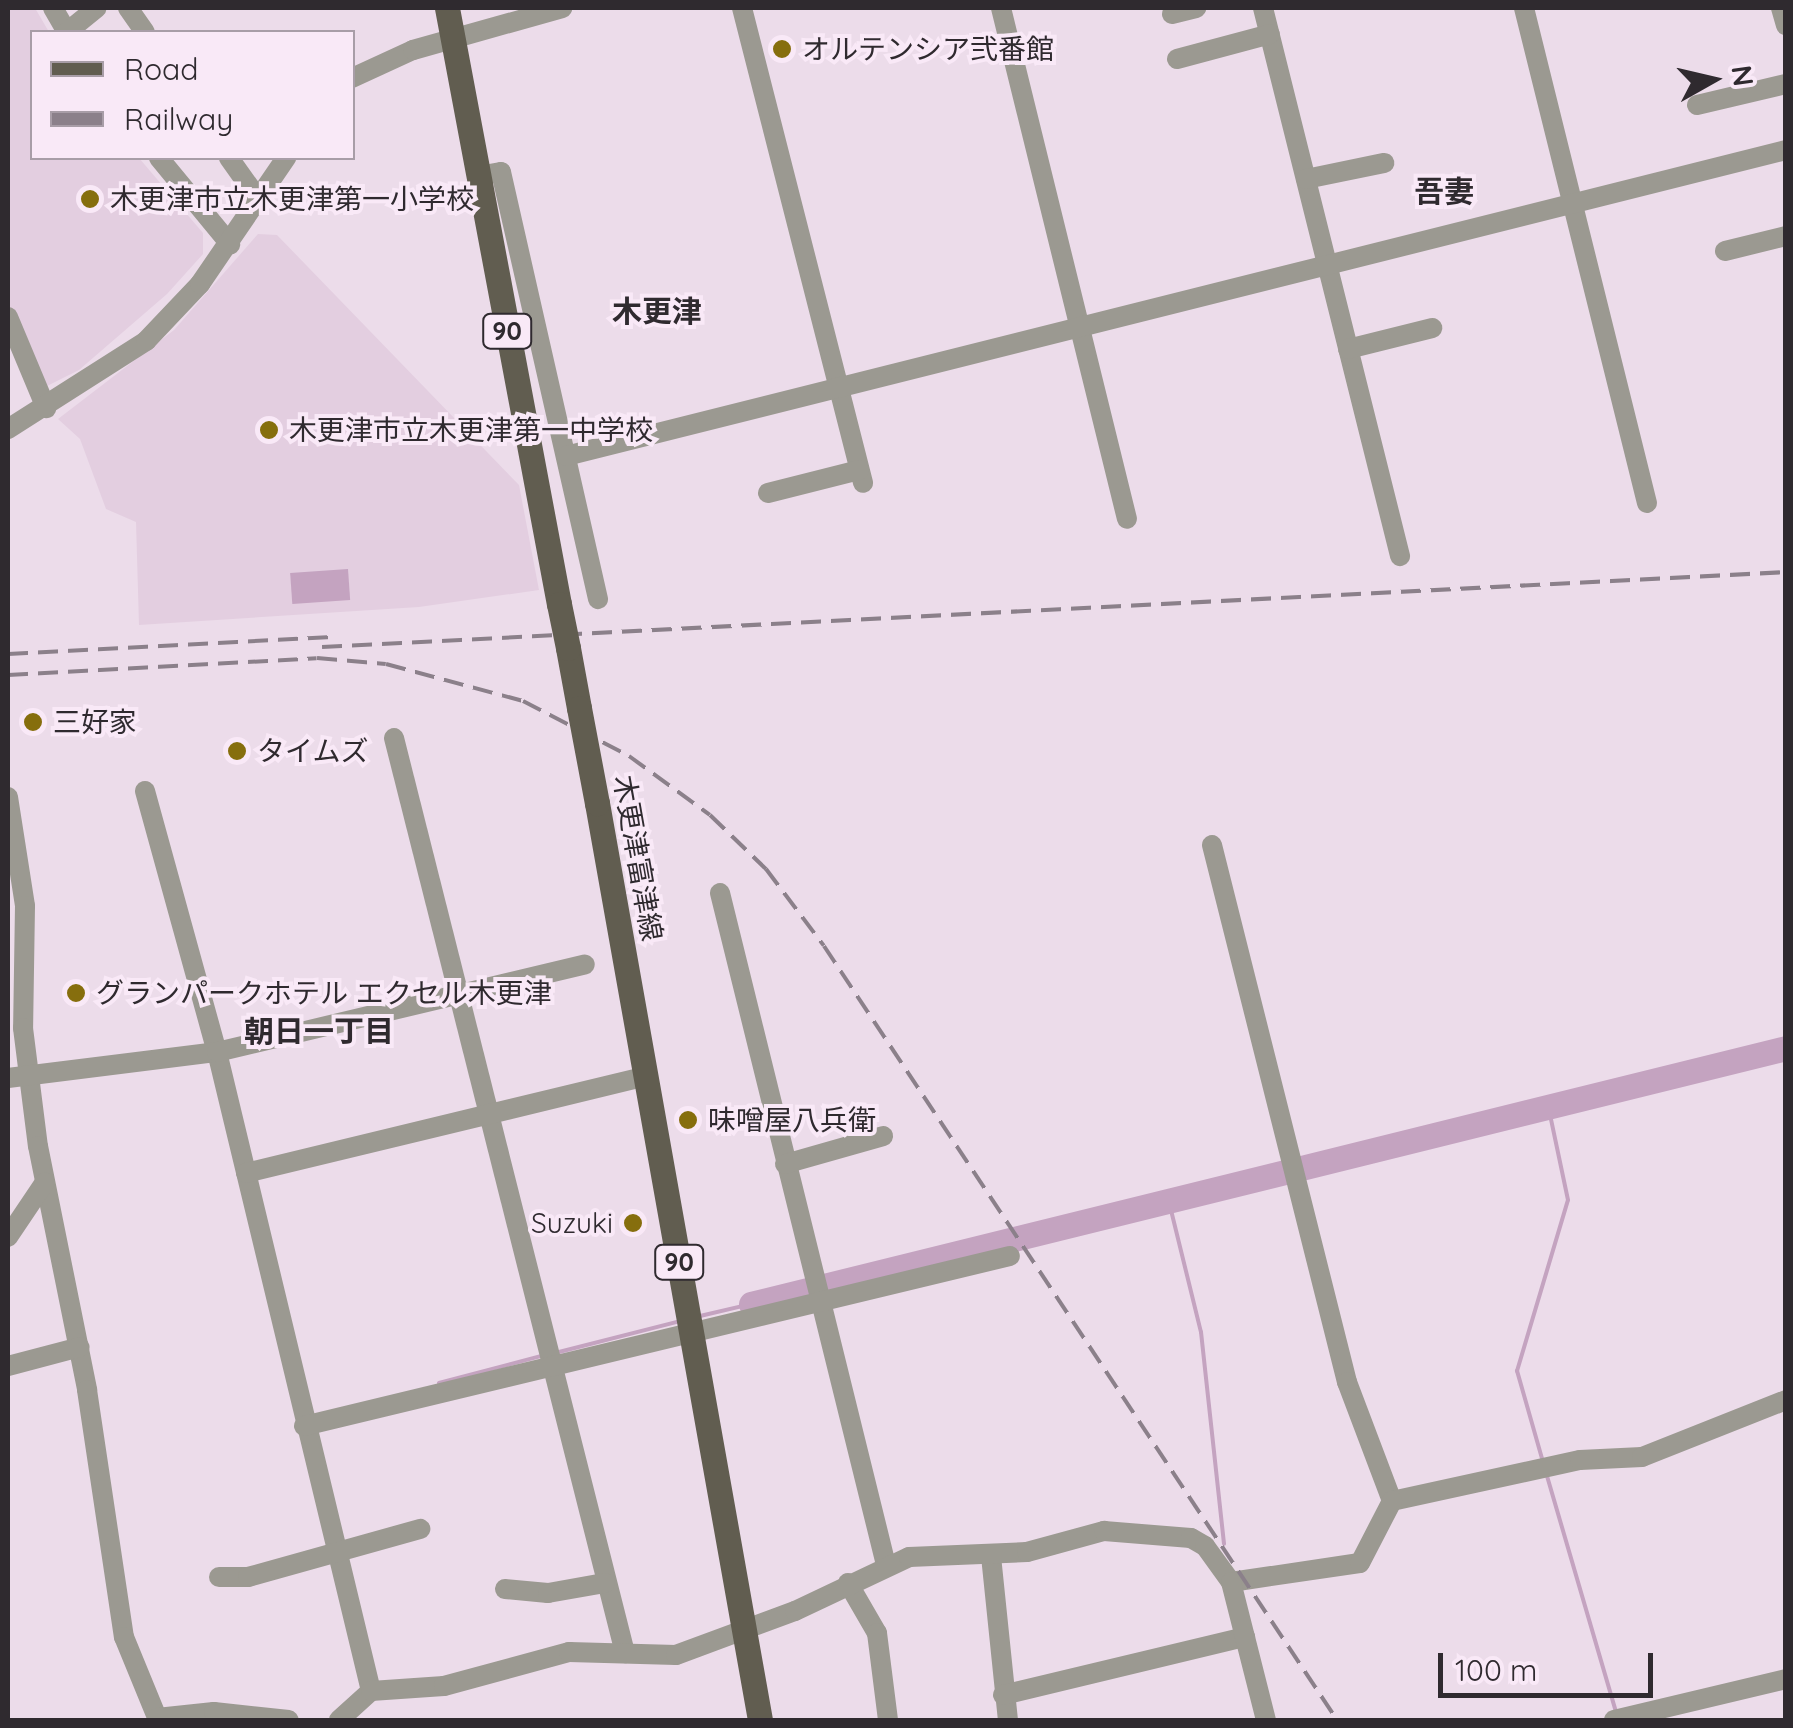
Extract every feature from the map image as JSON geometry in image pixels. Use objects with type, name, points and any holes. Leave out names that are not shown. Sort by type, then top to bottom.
[{"type":"main road","name":"木更津富津線","points":[[447,8],[598,803],[760,1720]]},
{"type":"street","points":[[53,8],[66,30]]},
{"type":"street","points":[[70,30],[98,8]]},
{"type":"street","points":[[128,8],[144,30]]},
{"type":"street","points":[[355,77],[452,39],[562,8]]},
{"type":"street","points":[[742,8],[861,476],[768,493]]},
{"type":"street","points":[[1001,8],[1127,520]]},
{"type":"street","points":[[1172,14],[1196,8]]},
{"type":"street","points":[[1263,8],[1400,556]]},
{"type":"street","points":[[1524,8],[1575,199],[1647,503]]},
{"type":"street","points":[[1781,8],[1786,24]]},
{"type":"street","points":[[1176,58],[1270,34]]},
{"type":"street","points":[[1697,105],[1786,84]]},
{"type":"street","points":[[566,456],[1328,266],[1575,199],[1786,150]]},
{"type":"street","points":[[161,160],[230,244]]},
{"type":"street","points":[[230,160],[259,200]]},
{"type":"street","points":[[8,430],[146,341],[230,244],[285,160]]},
{"type":"street","points":[[1306,179],[1384,163]]},
{"type":"street","points":[[478,176],[502,172],[598,599]]},
{"type":"street","points":[[1725,251],[1786,236]]},
{"type":"street","points":[[8,317],[46,408]]},
{"type":"street","points":[[1348,349],[1432,328]]},
{"type":"street","points":[[394,738],[604,1584],[625,1653]]},
{"type":"street","points":[[146,791],[217,1052],[304,1426],[371,1691]]},
{"type":"street","points":[[8,797],[25,906],[16,1011],[18,1077],[46,1182],[80,1347],[124,1637],[157,1719],[214,1712],[289,1720]]},
{"type":"street","points":[[1212,845],[1347,1382],[1392,1501],[1360,1563],[1230,1582]]},
{"type":"street","points":[[720,892],[886,1566]]},
{"type":"street","points":[[18,1077],[217,1052],[586,964]]},
{"type":"street","points":[[246,1173],[647,1076]]},
{"type":"street","points":[[785,1164],[883,1136]]},
{"type":"street","points":[[8,1236],[46,1182]]},
{"type":"street","points":[[304,1426],[1010,1256]]},
{"type":"street","points":[[8,1366],[80,1347]]},
{"type":"street","points":[[1392,1501],[1580,1460],[1642,1457],[1786,1400]]},
{"type":"street","points":[[219,1577],[248,1577],[420,1529]]},
{"type":"street","points":[[339,1720],[371,1691],[444,1686],[569,1652],[676,1656],[743,1631],[886,1566],[934,1554],[991,1556],[1104,1531],[1190,1538],[1205,1546],[1230,1582],[1266,1720]]},
{"type":"street","points":[[991,1556],[1008,1720]]},
{"type":"street","points":[[504,1589],[548,1593],[604,1584]]},
{"type":"street","points":[[848,1584],[877,1633],[888,1720]]},
{"type":"street","points":[[1003,1695],[1245,1637]]},
{"type":"street","points":[[1614,1720],[1786,1678]]},
{"type":"shaded area","name":"木更津市立木更津第一小学校","points":[[8,8],[35,8],[48,30],[30,30],[30,160],[141,160],[203,233],[203,254],[167,294],[79,370],[43,388],[8,303]]},
{"type":"shaded area","name":"木更津市立木更津第一中学校","points":[[258,234],[277,235],[519,485],[539,590],[419,607],[139,625],[136,522],[106,509],[80,439],[58,419],[174,330]]},
{"type":"shaded area","points":[[348,569],[350,600],[292,604],[290,573]]},
{"type":"waterway","points":[[751,1304],[1786,1048]]},
{"type":"waterway","points":[[1543,1462],[1517,1371],[1568,1200],[1548,1105]]},
{"type":"waterway","points":[[1169,1202],[1201,1332],[1224,1544]]},
{"type":"waterway","points":[[700,1316],[751,1304]]},
{"type":"waterway","points":[[555,1353],[681,1321]]},
{"type":"waterway","points":[[439,1383],[541,1356]]},
{"type":"waterway","points":[[1547,1476],[1616,1712]]},
{"type":"railway","points":[[322,647],[1786,572]]},
{"type":"railway","points":[[8,654],[337,637]]},
{"type":"railway","points":[[8,675],[317,658],[386,664],[523,701],[629,756],[710,815],[766,869],[824,946],[1337,1720]]},
{"type":"place","name":"オルテンシア弐番館","points":[[782,49]]},
{"type":"place","name":"木更津市立木更津第一小学校","points":[[90,199]]},
{"type":"place","name":"木更津市立木更津第一中学校","points":[[269,430]]},
{"type":"place","name":"三好家","points":[[33,722]]},
{"type":"place","name":"タイムズ","points":[[237,751]]},
{"type":"place","name":"グランパークホテル エクセル木更津","points":[[76,993]]},
{"type":"place","name":"味噌屋八兵衛","points":[[688,1120]]},
{"type":"place","name":"Suzuki","points":[[633,1223]]},
{"type":"district","name":"吾妻","points":[[1444,191]]},
{"type":"district","name":"木更津","points":[[657,311]]},
{"type":"district","name":"朝日一丁目","points":[[319,1031]]}]
